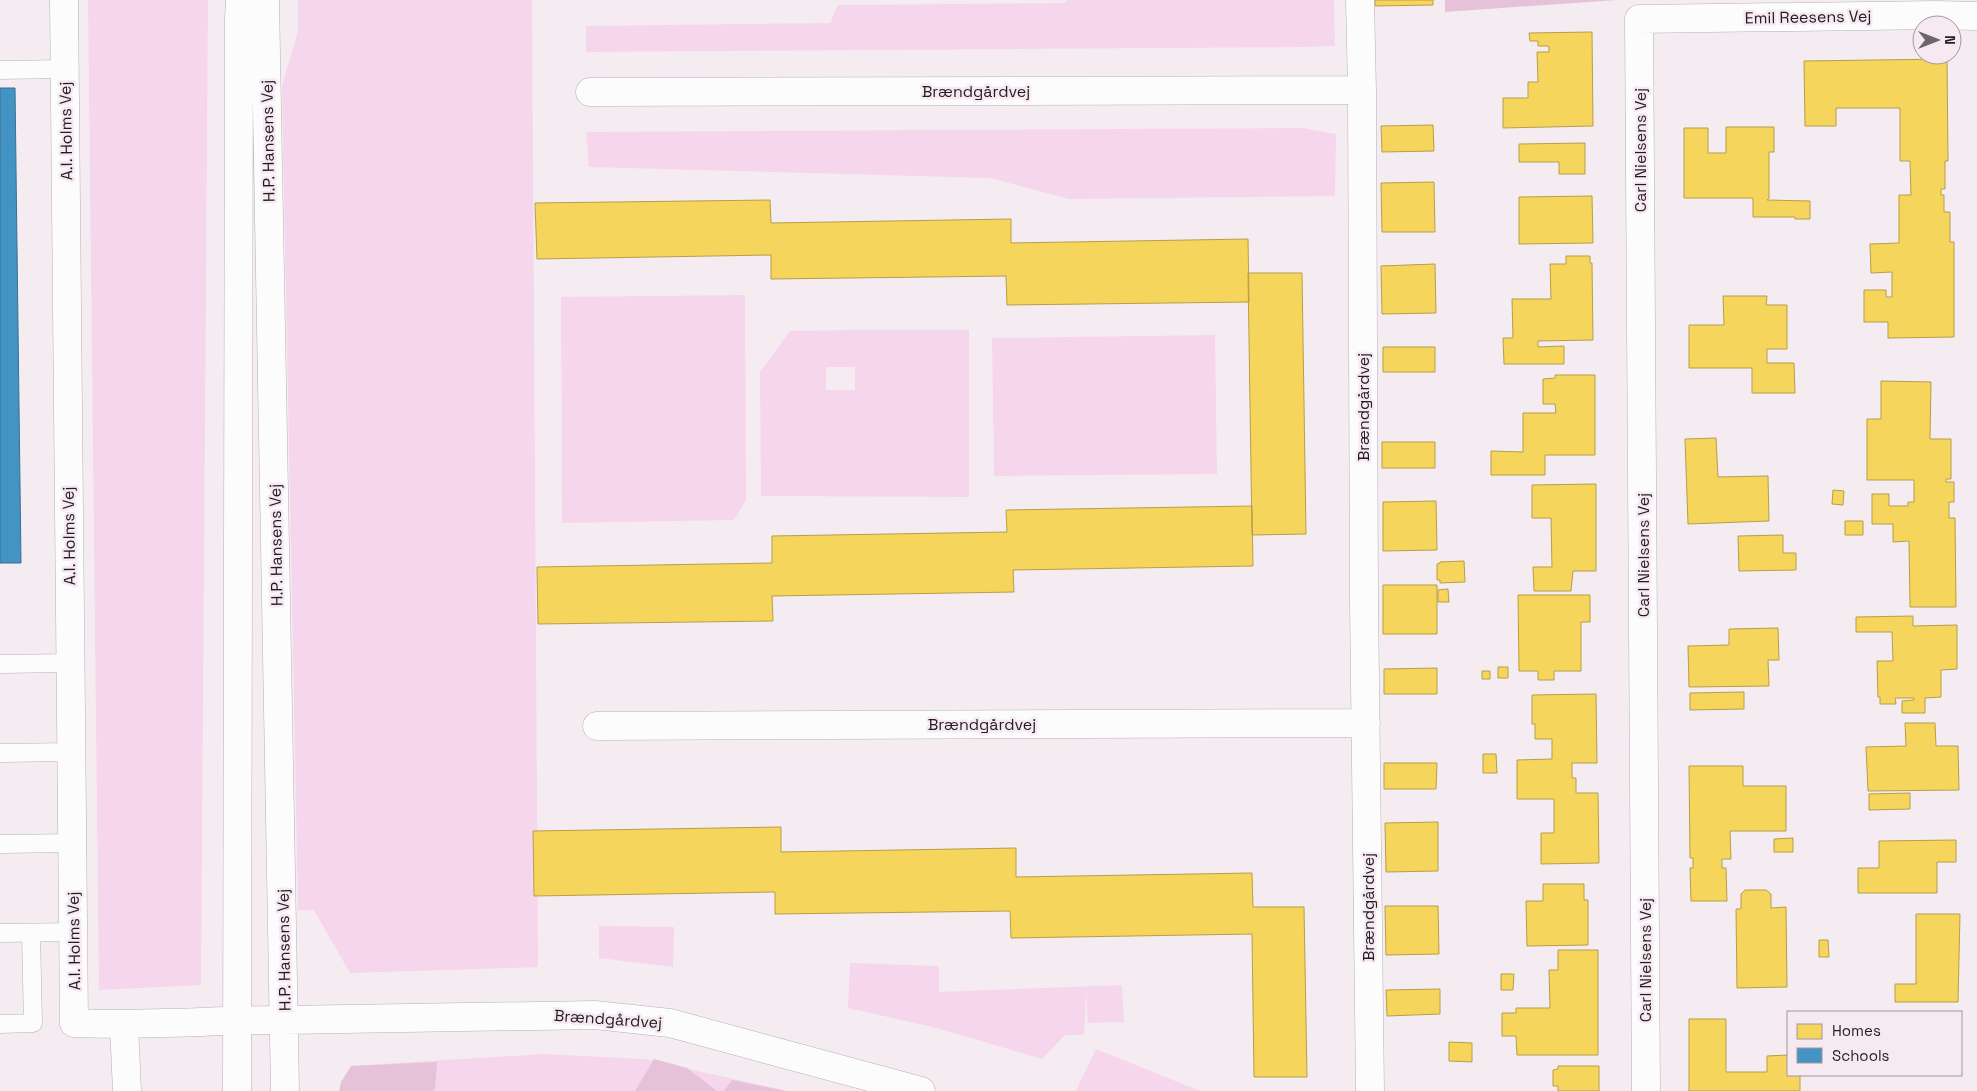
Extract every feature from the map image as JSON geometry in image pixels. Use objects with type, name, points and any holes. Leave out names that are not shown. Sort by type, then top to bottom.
[{"type":"street","name":"A.I. Holms Vej","points":[[64,0],[74,1023],[124,1025],[285,1020]]},
{"type":"street","name":"H.P. Hansens Vej","points":[[237,1091],[240,0]]},
{"type":"street","name":"H.P. Hansens Vej","points":[[265,0],[285,1091]]},
{"type":"street","name":"Brændgårdvej","points":[[1360,0],[1364,601],[1370,1091]]},
{"type":"street","name":"Emil Reesens Vej","points":[[1639,19],[1977,16]]},
{"type":"street","name":"Carl Nielsens Vej","points":[[1639,19],[1646,1091]]},
{"type":"street","name":"Brændgårdvej","points":[[590,92],[1362,90]]},
{"type":"street","name":"Brændgårdvej","points":[[597,726],[1366,723]]},
{"type":"street","name":"Brændgårdvej","points":[[285,1020],[587,1015],[670,1023],[921,1091]]},
{"type":"street","points":[[124,1025],[127,1091]]},
{"type":"lane","points":[[0,70],[65,69]]},
{"type":"lane","points":[[0,664],[71,663]]},
{"type":"lane","points":[[0,753],[72,752]]},
{"type":"lane","points":[[0,844],[73,843]]},
{"type":"lane","points":[[0,933],[73,932]]},
{"type":"lane","points":[[0,1024],[32,1023],[32,933]]},
{"type":"shaded area","points":[[88,0],[208,0],[201,985],[99,990]]},
{"type":"shaded area","points":[[298,0],[532,0],[538,967],[350,973],[314,910],[298,910],[282,86],[298,31]]},
{"type":"shaded area","points":[[1067,0],[1334,0],[1335,46],[586,52],[586,26],[830,23],[838,5],[1065,3]]},
{"type":"shaded area","points":[[1445,0],[1617,0],[1445,12]]},
{"type":"shaded area","points":[[1303,128],[1336,134],[1335,196],[1069,199],[990,178],[589,167],[586,132]]},
{"type":"shaded area","points":[[745,295],[746,500],[734,520],[562,523],[561,297]]},
{"type":"shaded area","points":[[969,330],[969,497],[761,496],[760,372],[790,331]],"holes":[[[826,367],[855,367],[855,390],[826,390]]]},
{"type":"shaded area","points":[[1215,335],[1217,474],[994,476],[992,338]]},
{"type":"shaded area","points":[[599,926],[674,927],[673,967],[599,958]]},
{"type":"shaded area","points":[[850,963],[939,966],[939,992],[1122,985],[1124,1022],[1088,1023],[1086,993],[1084,1035],[1065,1035],[1042,1059],[937,1028],[848,1008]]},
{"type":"shaded area","points":[[1096,1049],[1200,1091],[1076,1091]]},
{"type":"shaded area","points":[[543,1054],[644,1059],[788,1091],[352,1091],[351,1066]]},
{"type":"shaded area","points":[[654,1059],[687,1068],[717,1091],[635,1091]]},
{"type":"shaded area","points":[[437,1062],[435,1089],[432,1091],[339,1091],[341,1082],[351,1066]]},
{"type":"shaded area","points":[[732,1080],[786,1091],[724,1091]]},
{"type":"building: Homes","points":[[1375,0],[1433,0],[1433,5],[1375,6]]},
{"type":"building: Homes","points":[[1592,32],[1593,126],[1503,128],[1503,98],[1528,98],[1528,82],[1538,82],[1537,52],[1549,52],[1549,46],[1538,46],[1538,41],[1530,41],[1529,33]]},
{"type":"building: Homes","points":[[1912,59],[1912,65],[1947,65],[1948,161],[1945,161],[1945,189],[1941,189],[1941,195],[1944,195],[1944,212],[1950,212],[1950,242],[1954,242],[1954,337],[1888,338],[1888,322],[1864,322],[1864,290],[1886,290],[1886,297],[1892,297],[1892,272],[1871,273],[1870,244],[1899,243],[1899,195],[1911,195],[1910,161],[1900,161],[1900,108],[1836,108],[1836,126],[1805,126],[1804,61]]},
{"type":"building: Homes","points":[[1433,125],[1434,151],[1382,152],[1381,126]]},
{"type":"building: Homes","points":[[1726,127],[1774,127],[1774,152],[1769,152],[1769,198],[1767,200],[1810,201],[1810,219],[1753,217],[1753,198],[1684,198],[1684,128],[1708,128],[1708,153],[1726,153]]},
{"type":"building: Homes","points":[[1585,143],[1585,174],[1559,174],[1559,162],[1519,162],[1519,144]]},
{"type":"building: Homes","points":[[1434,182],[1435,232],[1382,232],[1381,183]]},
{"type":"building: Homes","points":[[1592,196],[1593,243],[1519,244],[1519,197]]},
{"type":"building: Homes","points":[[770,200],[771,223],[1011,219],[1011,243],[1248,239],[1249,302],[1007,305],[1006,276],[771,279],[771,255],[537,259],[535,203]]},
{"type":"building: Homes","points":[[1566,256],[1590,256],[1590,263],[1592,263],[1593,340],[1538,341],[1538,347],[1564,346],[1564,364],[1504,364],[1503,338],[1513,338],[1512,299],[1551,299],[1550,264],[1566,264]]},
{"type":"building: Homes","points":[[1435,264],[1436,313],[1382,314],[1381,266]]},
{"type":"building: Homes","points":[[1248,273],[1302,273],[1306,534],[1252,535]]},
{"type":"building: Homes","points":[[1723,296],[1767,296],[1766,305],[1787,305],[1787,349],[1767,349],[1767,363],[1794,363],[1795,393],[1752,393],[1752,368],[1689,368],[1689,325],[1724,325]]},
{"type":"building: Homes","points":[[1383,347],[1435,347],[1435,372],[1383,372]]},
{"type":"building: Homes","points":[[1555,375],[1595,375],[1595,455],[1545,455],[1545,475],[1491,475],[1491,451],[1523,452],[1523,413],[1556,413],[1555,404],[1543,404],[1543,379],[1555,378]]},
{"type":"building: Homes","points":[[1881,381],[1931,382],[1930,439],[1951,439],[1951,479],[1946,479],[1946,482],[1954,482],[1954,502],[1949,502],[1949,518],[1955,518],[1956,607],[1910,607],[1909,541],[1893,542],[1893,524],[1872,524],[1872,494],[1889,494],[1889,506],[1908,506],[1908,502],[1914,502],[1914,480],[1867,480],[1867,419],[1881,419]]},
{"type":"building: Homes","points":[[1716,438],[1718,477],[1768,476],[1769,521],[1688,524],[1685,439]]},
{"type":"building: Homes","points":[[1382,442],[1435,442],[1435,468],[1382,468]]},
{"type":"building: Homes","points":[[1596,484],[1596,571],[1573,571],[1571,591],[1534,591],[1533,567],[1552,567],[1551,518],[1532,518],[1532,485]]},
{"type":"building: Homes","points":[[1833,490],[1844,491],[1843,505],[1832,504]]},
{"type":"building: Homes","points":[[1436,501],[1437,550],[1383,551],[1383,502]]},
{"type":"building: Homes","points":[[1252,506],[1253,566],[1013,570],[1014,592],[772,596],[773,621],[538,624],[537,567],[772,563],[772,536],[1007,532],[1006,510]]},
{"type":"building: Homes","points":[[1845,521],[1863,521],[1863,535],[1845,535]]},
{"type":"building: Homes","points":[[1783,535],[1783,553],[1796,553],[1796,570],[1739,571],[1738,536]]},
{"type":"building: Homes","points":[[1464,561],[1465,582],[1440,583],[1440,580],[1437,580],[1437,564],[1440,562]]},
{"type":"building: Homes","points":[[1383,585],[1437,585],[1437,634],[1383,634]]},
{"type":"building: Homes","points":[[1448,589],[1449,602],[1438,602],[1438,590]]},
{"type":"building: Homes","points":[[1518,595],[1590,595],[1590,622],[1581,622],[1581,671],[1554,671],[1554,680],[1538,680],[1538,671],[1519,671]]},
{"type":"building: Homes","points":[[1913,616],[1913,626],[1957,625],[1957,669],[1941,670],[1941,697],[1925,698],[1925,713],[1902,713],[1902,701],[1914,700],[1914,698],[1895,698],[1896,704],[1880,704],[1880,697],[1878,697],[1877,661],[1893,661],[1892,632],[1856,632],[1856,617]]},
{"type":"building: Homes","points":[[1778,628],[1779,660],[1768,660],[1769,686],[1689,687],[1688,646],[1729,645],[1729,629]]},
{"type":"building: Homes","points":[[1498,667],[1508,667],[1508,678],[1498,678]]},
{"type":"building: Homes","points":[[1437,668],[1437,694],[1384,694],[1384,669]]},
{"type":"building: Homes","points":[[1482,671],[1490,671],[1490,679],[1482,679]]},
{"type":"building: Homes","points":[[1744,692],[1744,709],[1690,710],[1690,693]]},
{"type":"building: Homes","points":[[1596,694],[1597,763],[1572,763],[1572,778],[1576,778],[1576,793],[1598,793],[1599,863],[1541,864],[1541,833],[1554,833],[1554,799],[1517,799],[1517,760],[1552,759],[1552,739],[1535,739],[1535,724],[1532,724],[1532,695]]},
{"type":"building: Homes","points":[[1905,723],[1935,723],[1936,746],[1958,746],[1959,790],[1868,791],[1866,747],[1906,746]]},
{"type":"building: Homes","points":[[1483,754],[1496,754],[1497,773],[1483,773]]},
{"type":"building: Homes","points":[[1384,763],[1437,763],[1436,789],[1384,789]]},
{"type":"building: Homes","points":[[1689,766],[1743,766],[1743,786],[1786,786],[1786,831],[1730,831],[1731,859],[1722,859],[1722,868],[1726,868],[1727,901],[1691,901],[1690,868],[1693,868],[1693,858],[1690,858]]},
{"type":"building: Homes","points":[[1910,793],[1910,809],[1869,810],[1869,794]]},
{"type":"building: Homes","points":[[1438,822],[1438,871],[1386,872],[1385,823]]},
{"type":"building: Homes","points":[[781,827],[781,852],[1016,848],[1016,877],[1252,873],[1253,907],[1304,907],[1307,1077],[1254,1077],[1252,934],[1011,938],[1010,911],[775,914],[775,892],[534,896],[533,831]]},
{"type":"building: Homes","points":[[1793,838],[1793,852],[1774,852],[1774,839]]},
{"type":"building: Homes","points":[[1956,840],[1956,862],[1937,862],[1937,893],[1858,893],[1858,868],[1879,868],[1879,841]]},
{"type":"building: Homes","points":[[1543,884],[1584,884],[1584,900],[1588,900],[1588,945],[1527,946],[1526,901],[1543,901]]},
{"type":"building: Homes","points":[[1745,890],[1766,890],[1771,894],[1771,908],[1786,907],[1787,987],[1737,988],[1736,909],[1741,909],[1741,894]]},
{"type":"building: Homes","points":[[1385,906],[1438,906],[1439,954],[1386,955]]},
{"type":"building: Homes","points":[[1916,914],[1960,914],[1958,1002],[1895,1002],[1895,984],[1916,984]]},
{"type":"building: Homes","points":[[1819,940],[1828,940],[1829,957],[1819,957]]},
{"type":"building: Homes","points":[[1558,950],[1598,950],[1598,1055],[1517,1055],[1516,1036],[1502,1036],[1502,1013],[1516,1013],[1516,1008],[1550,1008],[1549,970],[1558,970]]},
{"type":"building: Homes","points":[[1501,974],[1514,974],[1513,990],[1501,990]]},
{"type":"building: Homes","points":[[1440,989],[1440,1014],[1387,1016],[1386,990]]},
{"type":"building: Homes","points":[[1689,1019],[1726,1019],[1726,1072],[1767,1072],[1767,1056],[1787,1055],[1787,1076],[1800,1076],[1800,1091],[1689,1091]]},
{"type":"building: Homes","points":[[1449,1042],[1472,1043],[1472,1062],[1449,1061]]},
{"type":"building: Homes","points":[[1558,1066],[1599,1066],[1599,1091],[1558,1091],[1558,1086],[1553,1086],[1553,1070],[1558,1069]]},
{"type":"building: Schools","points":[[0,88],[15,88],[21,563],[0,563]]}]
